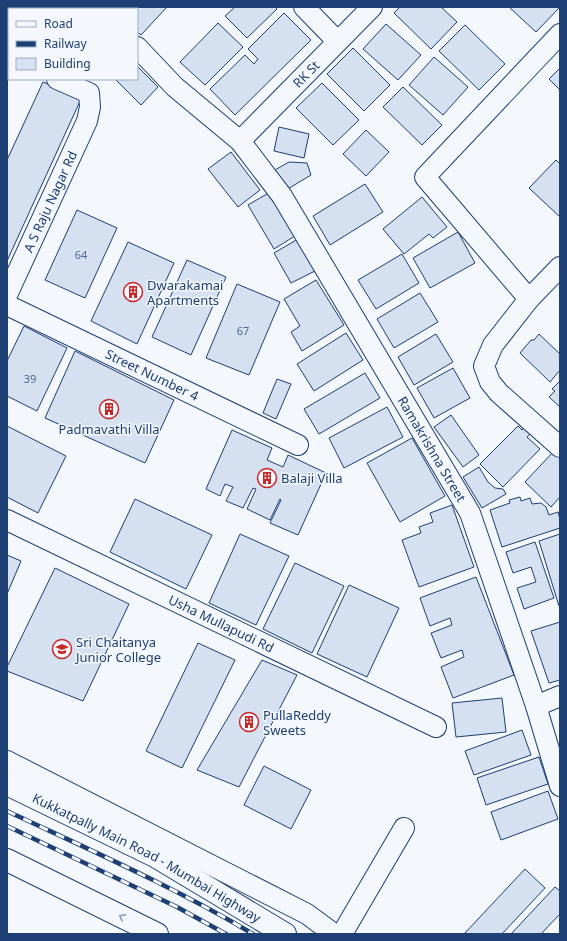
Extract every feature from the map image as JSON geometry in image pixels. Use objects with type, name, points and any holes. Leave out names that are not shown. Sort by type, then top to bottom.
[{"type":"highway","name":"Kukkatpally Main Road - Mumbai Highway","points":[[7,784],[155,856],[285,934]]},
{"type":"highway","points":[[7,860],[157,934]]},
{"type":"street","points":[[304,7],[337,41]]},
{"type":"street","name":"RK St","points":[[240,141],[372,7]]},
{"type":"street","points":[[529,299],[425,177],[560,34]]},
{"type":"street","name":"Ramakrishna Street","points":[[138,48],[175,87],[240,141],[282,196],[470,513],[536,706],[560,786]]},
{"type":"street","name":"A S Raju Nagar Rd","points":[[7,295],[87,121],[90,107],[89,93],[59,80]]},
{"type":"street","points":[[560,267],[529,299],[493,345],[484,366],[490,382],[499,393],[560,447]]},
{"type":"street","name":"Street Number 4","points":[[7,305],[298,445]]},
{"type":"street","name":"Usha Mullapudi Rd","points":[[7,520],[436,727]]},
{"type":"street","points":[[536,706],[560,696]]},
{"type":"street","points":[[7,761],[306,914],[334,934]]},
{"type":"street","points":[[342,934],[404,828]]},
{"type":"building","points":[[111,7],[167,7],[141,35],[138,33],[138,8]]},
{"type":"building","points":[[235,7],[275,7],[277,9],[247,38],[225,16]]},
{"type":"building","points":[[400,7],[441,7],[457,22],[431,49],[394,13]]},
{"type":"building","points":[[509,7],[560,7],[536,32]]},
{"type":"building","points":[[284,13],[311,40],[235,115],[210,89],[245,55],[254,64],[258,59],[248,49]]},
{"type":"building","points":[[218,23],[243,47],[205,85],[180,62]]},
{"type":"building","points":[[386,24],[421,55],[398,80],[363,49]]},
{"type":"building","points":[[465,25],[505,64],[479,90],[439,51]]},
{"type":"building","points":[[353,48],[390,85],[364,111],[327,74]]},
{"type":"building","points":[[434,57],[468,87],[443,115],[409,85]]},
{"type":"building","points":[[138,67],[158,87],[141,105],[116,80],[138,80]]},
{"type":"building","points":[[560,68],[560,90],[549,79]]},
{"type":"building","points":[[43,82],[81,99],[7,261],[7,160]]},
{"type":"building","points":[[322,83],[359,120],[333,145],[296,108]]},
{"type":"building","points":[[403,87],[442,125],[422,145],[383,107]]},
{"type":"building","points":[[279,127],[309,134],[304,158],[274,151]]},
{"type":"building","points":[[366,130],[389,152],[366,176],[343,154]]},
{"type":"building","points":[[231,152],[260,190],[238,207],[208,169]]},
{"type":"building","points":[[556,160],[560,164],[560,217],[529,188]]},
{"type":"building","points":[[289,162],[307,163],[311,175],[286,190],[275,170]]},
{"type":"building","points":[[365,184],[383,212],[330,245],[313,216]]},
{"type":"building","points":[[272,191],[298,234],[274,249],[248,205]]},
{"type":"building","points":[[422,197],[447,227],[433,238],[429,234],[404,254],[383,229]]},
{"type":"building","points":[[77,210],[117,228],[85,298],[45,280]]},
{"type":"building","points":[[458,232],[475,263],[430,288],[413,258]]},
{"type":"building","points":[[298,239],[315,271],[291,283],[274,253]]},
{"type":"building","name":"Dwarakamai Apartments","points":[[128,242],[174,263],[137,344],[91,321]]},
{"type":"building","points":[[402,254],[419,283],[376,309],[358,280]]},
{"type":"building","points":[[187,260],[226,277],[191,355],[152,337]]},
{"type":"building","points":[[316,280],[344,325],[302,351],[291,332],[300,326],[284,299]]},
{"type":"building","points":[[237,284],[280,302],[249,375],[206,358]]},
{"type":"building","points":[[420,293],[438,322],[394,348],[377,319]]},
{"type":"building","points":[[24,326],[67,348],[37,411],[7,396],[7,361]]},
{"type":"building","points":[[346,333],[363,360],[314,391],[297,364]]},
{"type":"building","points":[[436,334],[453,362],[414,385],[398,357]]},
{"type":"building","points":[[539,334],[560,354],[560,370],[550,382],[520,353],[531,340],[534,340]]},
{"type":"building","name":"Padmavathi Villa","points":[[75,351],[174,400],[145,463],[45,418]]},
{"type":"building","points":[[453,368],[470,398],[434,418],[417,388]]},
{"type":"building","points":[[365,373],[380,398],[319,434],[304,409]]},
{"type":"building","points":[[277,379],[291,384],[276,419],[263,413]]},
{"type":"building","points":[[560,381],[560,407],[549,397],[555,391],[552,389]]},
{"type":"building","points":[[387,407],[403,437],[344,468],[329,438]]},
{"type":"building","points":[[451,415],[479,455],[463,467],[434,427]]},
{"type":"building","points":[[7,426],[66,456],[38,513],[7,497]]},
{"type":"building","points":[[518,426],[522,430],[525,427],[531,433],[527,437],[540,449],[503,487],[480,464]]},
{"type":"building","name":"Balaji Villa","points":[[232,430],[272,448],[267,460],[283,467],[288,455],[326,473],[298,535],[270,523],[281,500],[280,499],[270,520],[247,509],[256,489],[253,488],[243,508],[226,501],[233,487],[225,484],[220,496],[206,489]]},
{"type":"building","points":[[412,438],[445,496],[400,522],[367,463]]},
{"type":"building","points":[[555,450],[560,455],[560,497],[551,507],[525,482]]},
{"type":"building","points":[[479,467],[488,482],[495,488],[503,489],[506,494],[482,508],[463,477]]},
{"type":"building","points":[[520,497],[521,501],[530,498],[532,504],[541,503],[546,507],[549,515],[558,512],[560,528],[502,547],[490,510],[510,503],[509,500]]},
{"type":"building","points":[[135,499],[212,535],[186,589],[110,552]]},
{"type":"building","points":[[452,505],[474,567],[419,587],[402,540],[421,533],[419,527],[433,522],[430,513]]},
{"type":"building","points":[[240,534],[289,556],[256,625],[209,603]]},
{"type":"building","points":[[560,534],[560,605],[559,606],[539,541]]},
{"type":"building","points":[[535,542],[554,598],[524,609],[517,588],[536,582],[531,567],[513,573],[506,552]]},
{"type":"building","points":[[7,555],[21,561],[7,594]]},
{"type":"building","points":[[295,563],[344,586],[312,653],[263,629]]},
{"type":"building","points":[[55,568],[129,604],[83,701],[7,671],[7,667]]},
{"type":"building","points":[[476,577],[514,675],[453,698],[441,667],[464,657],[462,650],[441,658],[431,633],[452,625],[450,618],[430,626],[420,598]]},
{"type":"building","points":[[349,585],[399,608],[367,677],[317,654]]},
{"type":"building","points":[[560,622],[560,680],[549,683],[531,631]]},
{"type":"building","points":[[198,643],[235,660],[182,768],[146,751]]},
{"type":"building","name":"PullaReddy Sweets","points":[[262,660],[297,675],[239,787],[197,770]]},
{"type":"building","points":[[502,698],[506,732],[456,737],[452,703]]},
{"type":"building","points":[[522,730],[531,755],[474,775],[465,751]]},
{"type":"building","points":[[539,757],[548,784],[486,805],[477,778]]},
{"type":"building","points":[[264,766],[311,790],[291,829],[244,805]]},
{"type":"building","points":[[548,791],[558,819],[501,840],[491,812]]},
{"type":"building","points":[[525,869],[545,888],[502,934],[464,934]]},
{"type":"building","points":[[555,887],[560,891],[560,914],[541,934],[511,934]]},
{"type":"railway","points":[[7,811],[193,900],[253,934]]},
{"type":"railway","points":[[7,826],[177,907],[226,934]]},
{"type":"place","name":"Dwarakamai Apartments","points":[[133,292]]},
{"type":"place","name":"Padmavathi Villa","points":[[109,409]]},
{"type":"place","name":"Balaji Villa","points":[[267,478]]},
{"type":"place","name":"Sri Chaitanya Junior College","points":[[62,649]]},
{"type":"place","name":"PullaReddy Sweets","points":[[249,722]]}]
